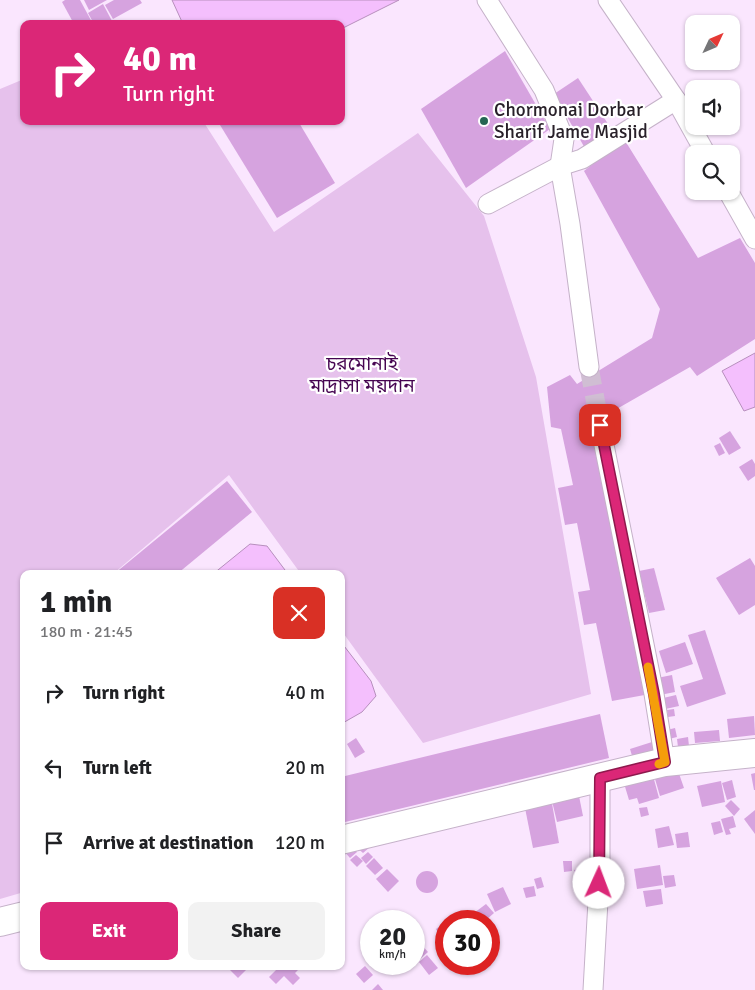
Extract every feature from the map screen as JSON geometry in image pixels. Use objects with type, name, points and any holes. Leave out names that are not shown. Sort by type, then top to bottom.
[{"type":"main road","points":[[345,839],[665,762],[755,753]]},
{"type":"main road","points":[[0,922],[20,917]]},
{"type":"street","points":[[487,0],[544,90],[564,138],[560,166],[570,224],[589,367]]},
{"type":"street","points":[[608,0],[676,100],[701,145]]},
{"type":"street","points":[[488,204],[560,166],[582,159],[676,100]]},
{"type":"street","points":[[733,200],[755,239]]},
{"type":"street","points":[[600,425],[654,694],[665,762]]},
{"type":"street","points":[[593,990],[600,865],[600,778]]},
{"type":"green space","name":"চরমোনাই মাদ্রাসা ময়দান","points":[[20,81],[20,125],[206,125],[274,232],[418,133],[484,216],[536,377],[591,694],[423,743],[345,636],[345,570],[298,570],[229,475],[118,570],[20,570],[20,893],[0,899],[0,89]]},
{"type":"shaded area","points":[[172,0],[399,0],[345,27],[345,20],[181,20]]},
{"type":"shaded area","points":[[755,353],[755,407],[744,411],[722,371]]},
{"type":"shaded area","points":[[250,544],[267,546],[285,570],[218,570]]},
{"type":"shaded area","points":[[345,647],[371,681],[376,696],[362,712],[345,722]]},
{"type":"building","points":[[65,0],[80,0],[91,20],[72,20],[62,2]]},
{"type":"building","points":[[84,0],[107,0],[89,10]]},
{"type":"building","points":[[114,0],[140,0],[142,3],[113,19],[105,5]]},
{"type":"building","points":[[103,4],[111,20],[92,20],[88,13]]},
{"type":"building","points":[[505,51],[550,129],[466,188],[421,109]]},
{"type":"building","points":[[578,78],[614,133],[586,150],[554,94]]},
{"type":"building","points":[[220,125],[300,125],[335,183],[277,218]]},
{"type":"building","points":[[624,139],[698,258],[740,238],[755,263],[755,339],[697,376],[690,367],[594,422],[650,694],[612,701],[596,623],[584,625],[578,592],[590,590],[577,523],[565,525],[558,488],[573,485],[561,429],[551,427],[547,387],[570,375],[577,384],[652,338],[660,309],[584,171]]},
{"type":"building","points":[[730,431],[741,448],[729,455],[719,438]]},
{"type":"building","points":[[720,443],[725,453],[719,456],[714,446]]},
{"type":"building","points":[[752,459],[755,464],[755,476],[748,481],[739,467]]},
{"type":"building","points":[[227,481],[252,512],[182,570],[119,570]]},
{"type":"building","points":[[750,558],[755,566],[755,605],[739,615],[716,578]]},
{"type":"building","points":[[654,568],[665,610],[649,613],[639,571]]},
{"type":"building","points":[[705,630],[726,694],[687,707],[680,686],[703,679],[688,635]]},
{"type":"building","points":[[685,642],[693,664],[666,673],[659,651]]},
{"type":"building","points":[[672,675],[675,692],[660,695],[657,678]]},
{"type":"building","points":[[676,695],[679,706],[661,710],[659,699]]},
{"type":"building","points":[[674,709],[675,716],[668,717],[667,710]]},
{"type":"building","points":[[600,714],[609,758],[345,822],[345,776]]},
{"type":"building","points":[[754,716],[755,735],[729,738],[727,719]]},
{"type":"building","points":[[675,728],[677,737],[669,739],[667,730]]},
{"type":"building","points":[[719,730],[720,741],[695,743],[694,732]]},
{"type":"building","points":[[688,737],[689,746],[678,747],[677,739]]},
{"type":"building","points":[[356,738],[365,752],[355,758],[347,744]]},
{"type":"building","points":[[652,742],[655,752],[633,759],[630,749]]},
{"type":"building","points":[[676,765],[684,788],[660,796],[653,772]]},
{"type":"building","points":[[652,772],[659,798],[639,804],[637,798],[629,800],[623,780]]},
{"type":"building","points":[[755,773],[755,790],[754,790],[751,774]]},
{"type":"building","points":[[732,780],[736,797],[727,800],[722,783]]},
{"type":"building","points":[[721,781],[725,802],[702,807],[697,786]]},
{"type":"building","points":[[578,791],[583,816],[557,822],[551,797]]},
{"type":"building","points":[[551,798],[559,843],[533,848],[524,803]]},
{"type":"building","points":[[731,800],[740,809],[734,816],[725,806]]},
{"type":"building","points":[[647,807],[649,815],[641,817],[639,808]]},
{"type":"building","points":[[755,810],[755,834],[744,819]]},
{"type":"building","points":[[733,816],[736,827],[729,829],[731,834],[726,835],[721,819]]},
{"type":"building","points":[[720,821],[723,832],[714,835],[711,823]]},
{"type":"building","points":[[669,826],[674,845],[658,848],[655,829]]},
{"type":"building","points":[[688,832],[690,847],[677,848],[675,834]]},
{"type":"building","points":[[350,844],[357,852],[350,858],[345,852],[345,848]]},
{"type":"building","points":[[355,846],[370,847],[363,853]]},
{"type":"building","points":[[368,852],[373,857],[366,864],[361,858]]},
{"type":"building","points":[[356,855],[363,861],[357,867],[350,860]]},
{"type":"building","points":[[374,858],[383,868],[375,875],[366,866]]},
{"type":"building","points":[[563,861],[572,861],[572,871],[564,872]]},
{"type":"building","points":[[660,865],[663,885],[637,889],[634,869]]},
{"type":"building","points":[[583,868],[585,878],[575,879],[574,870]]},
{"type":"building","points":[[387,869],[399,881],[388,892],[376,879]]},
{"type":"building","points":[[427,871],[435,874],[438,882],[435,890],[427,893],[419,890],[416,882],[419,874]]},
{"type":"building","points":[[674,875],[676,886],[665,888],[663,876]]},
{"type":"building","points":[[541,877],[544,887],[537,889],[534,879]]},
{"type":"building","points":[[534,886],[536,896],[526,898],[523,888]]},
{"type":"building","points":[[503,887],[511,904],[499,910],[494,910],[487,894]]},
{"type":"building","points":[[661,889],[663,904],[646,907],[643,891]]},
{"type":"building","points":[[486,904],[491,910],[478,910]]},
{"type":"building","points":[[427,955],[435,964],[435,970],[429,975],[425,970],[425,957]]},
{"type":"building","points":[[230,970],[246,970],[238,978]]},
{"type":"building","points":[[276,970],[298,970],[295,973],[300,978],[293,985],[284,976],[276,984],[269,977]]},
{"type":"building","points":[[360,970],[360,975],[373,975],[364,983],[356,974]]},
{"type":"building","points":[[378,984],[383,990],[372,990]]},
{"type":"tunnel","points":[[589,367],[600,425]]},
{"type":"slow traffic","points":[[648,667],[665,762],[659,764]]},
{"type":"place","name":"Chormonai Dorbar Sharif Jame Masjid","points":[[484,121]]},
{"type":"route","points":[[599,883],[600,778],[665,762],[654,694],[600,425]]}]
